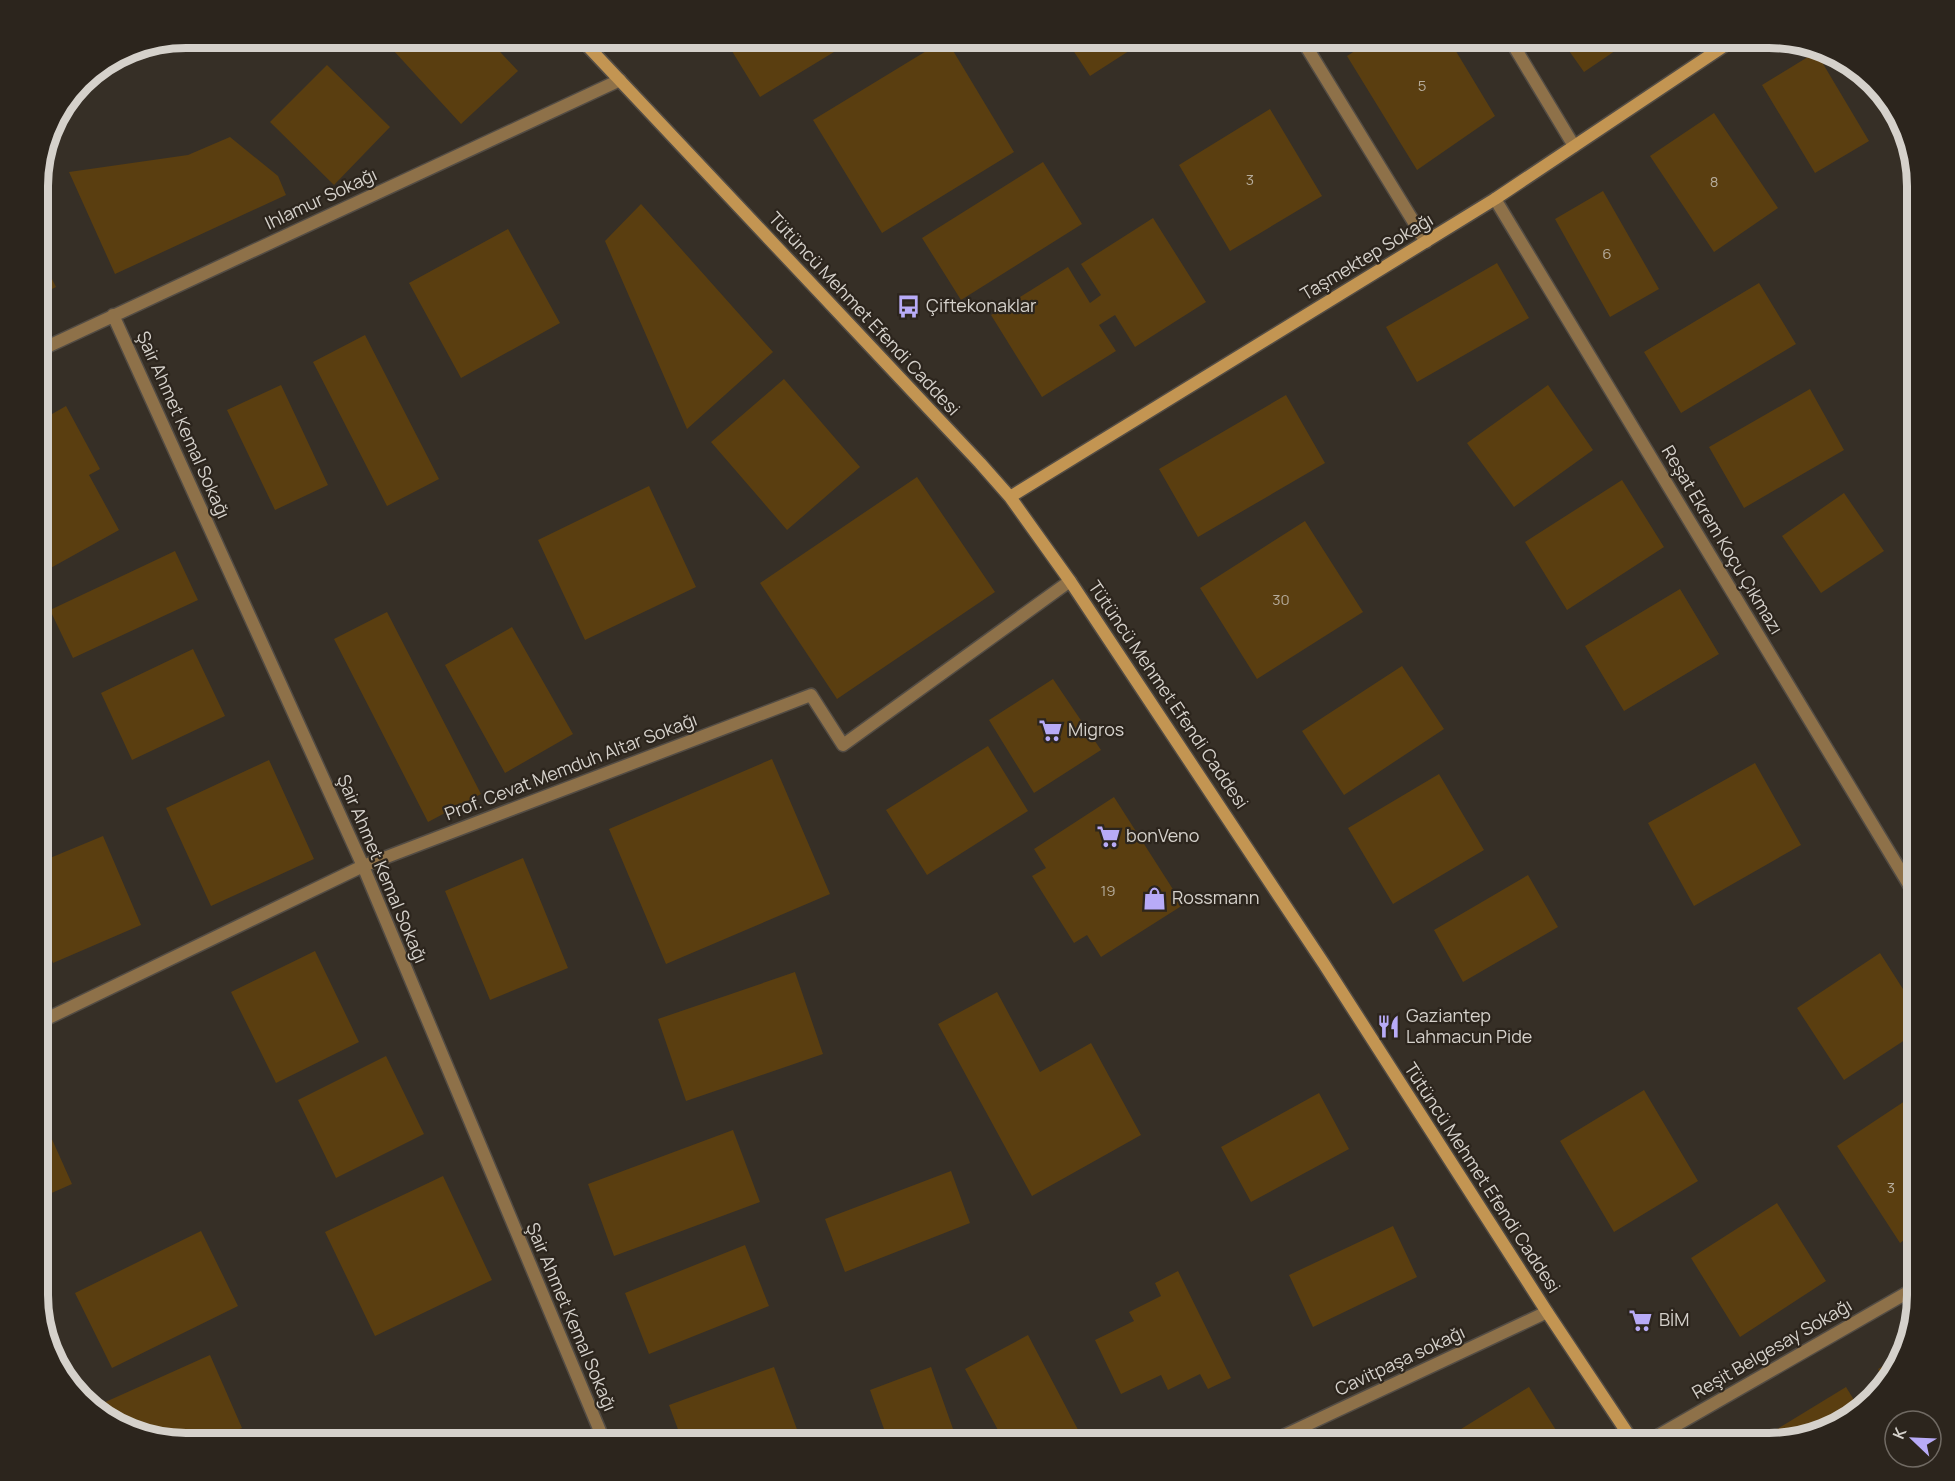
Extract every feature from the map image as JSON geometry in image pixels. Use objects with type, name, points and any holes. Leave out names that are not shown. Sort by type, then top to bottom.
[{"type":"main road","name":"Tütüncü Mehmet Efendi Caddesi","points":[[590,48],[1010,497],[1070,581],[1318,954],[1547,1312],[1627,1433]]},
{"type":"main road","name":"Taşmektep Sokağı","points":[[1010,497],[1495,200],[1721,48]]},
{"type":"street","points":[[1307,48],[1426,242]]},
{"type":"street","points":[[1515,48],[1574,146]]},
{"type":"street","name":"Ihlamur Sokağı","points":[[48,346],[620,80]]},
{"type":"street","name":"Reşat Ekrem Koçu Çıkmazı","points":[[1495,200],[1907,881]]},
{"type":"street","name":"Şair Ahmet Kemal Sokağı","points":[[113,315],[363,866],[601,1433]]},
{"type":"street","name":"Prof. Cevat Memduh Altar Sokağı","points":[[48,1018],[363,866],[811,694],[843,745],[1070,581]]},
{"type":"street","name":"Reşit Belgesay Sokağı","points":[[1662,1433],[1907,1293]]},
{"type":"street","name":"Cavitpaşa sokağı","points":[[1289,1433],[1547,1312]]},
{"type":"building","points":[[391,48],[496,48],[518,71],[461,124]]},
{"type":"building","points":[[730,48],[841,48],[760,97]]},
{"type":"building","points":[[931,48],[951,48],[1014,152],[882,233],[813,120]]},
{"type":"building","points":[[1072,48],[1133,48],[1090,76]]},
{"type":"building","points":[[1359,48],[1454,48],[1495,116],[1417,170],[1347,56]]},
{"type":"building","points":[[1567,48],[1619,48],[1584,72]]},
{"type":"building","points":[[1812,55],[1820,58],[1869,141],[1815,173],[1762,85]]},
{"type":"building","points":[[327,65],[390,127],[334,185],[270,122]]},
{"type":"building","points":[[1270,109],[1322,196],[1230,251],[1179,165]]},
{"type":"building","points":[[1714,113],[1778,208],[1714,252],[1650,156]]},
{"type":"building","points":[[230,137],[278,176],[286,195],[115,274],[69,172],[188,155]]},
{"type":"building","points":[[1043,162],[1082,224],[961,300],[922,238]]},
{"type":"building","points":[[1603,191],[1659,289],[1610,317],[1555,219]]},
{"type":"building","points":[[641,204],[773,352],[687,429],[605,241]]},
{"type":"building","points":[[1153,218],[1206,302],[1135,347],[1115,315],[1099,325],[1116,351],[1042,397],[991,315],[1068,267],[1090,303],[1101,295],[1081,264]]},
{"type":"building","points":[[508,229],[560,323],[461,378],[409,283]]},
{"type":"building","points":[[1497,263],[1529,318],[1417,382],[1386,327]]},
{"type":"building","points":[[48,271],[56,287],[48,291]]},
{"type":"building","points":[[1759,283],[1796,344],[1681,413],[1644,352]]},
{"type":"building","points":[[365,335],[439,479],[387,506],[313,362]]},
{"type":"building","points":[[784,379],[860,467],[787,530],[711,442]]},
{"type":"building","points":[[281,385],[328,485],[275,510],[227,410]]},
{"type":"building","points":[[1548,385],[1593,450],[1514,507],[1467,443]]},
{"type":"building","points":[[1810,389],[1844,450],[1744,508],[1709,447]]},
{"type":"building","points":[[1286,395],[1325,463],[1198,537],[1159,469]]},
{"type":"building","points":[[66,406],[100,469],[89,475],[119,530],[48,569],[48,416]]},
{"type":"building","points":[[917,477],[995,592],[837,699],[760,583]]},
{"type":"building","points":[[1622,480],[1664,547],[1567,610],[1525,542]]},
{"type":"building","points":[[649,486],[696,587],[585,640],[538,540]]},
{"type":"building","points":[[1844,493],[1884,551],[1821,593],[1782,536]]},
{"type":"building","points":[[1305,521],[1363,612],[1257,679],[1200,588]]},
{"type":"building","points":[[175,551],[198,600],[73,658],[50,610]]},
{"type":"building","points":[[1680,589],[1719,654],[1624,711],[1585,646]]},
{"type":"building","points":[[387,612],[481,794],[428,822],[334,639]]},
{"type":"building","points":[[512,627],[573,734],[505,773],[445,665]]},
{"type":"building","points":[[193,649],[225,716],[132,760],[101,693]]},
{"type":"building","points":[[1402,666],[1444,729],[1344,795],[1302,731]]},
{"type":"building","points":[[1053,679],[1101,750],[1034,793],[989,720]]},
{"type":"building","points":[[988,746],[1028,811],[927,875],[886,810]]},
{"type":"building","points":[[772,759],[830,894],[666,964],[609,829]]},
{"type":"building","points":[[269,760],[314,859],[211,906],[166,808]]},
{"type":"building","points":[[1755,763],[1801,845],[1694,906],[1648,823]]},
{"type":"building","points":[[1439,774],[1484,850],[1393,904],[1348,828]]},
{"type":"building","points":[[1114,797],[1183,905],[1101,957],[1087,935],[1074,943],[1032,876],[1046,868],[1034,849]]},
{"type":"building","points":[[103,836],[141,925],[53,963],[48,951],[48,859]]},
{"type":"building","points":[[523,858],[568,968],[490,1000],[445,891]]},
{"type":"building","points":[[1528,875],[1558,927],[1463,982],[1434,930]]},
{"type":"building","points":[[315,951],[359,1042],[276,1083],[231,992]]},
{"type":"building","points":[[1880,953],[1907,995],[1907,1039],[1844,1080],[1797,1008]]},
{"type":"building","points":[[795,972],[823,1054],[686,1101],[658,1019]]},
{"type":"building","points":[[997,992],[1040,1072],[1091,1043],[1141,1135],[1032,1196],[938,1024]]},
{"type":"building","points":[[386,1056],[424,1134],[336,1178],[298,1100]]},
{"type":"building","points":[[1644,1090],[1698,1181],[1614,1232],[1560,1141]]},
{"type":"building","points":[[1319,1093],[1349,1149],[1251,1202],[1221,1147]]},
{"type":"building","points":[[1907,1100],[1907,1238],[1900,1243],[1837,1146]]},
{"type":"building","points":[[48,1130],[72,1184],[48,1195]]},
{"type":"building","points":[[733,1130],[760,1202],[614,1256],[588,1184]]},
{"type":"building","points":[[951,1171],[970,1223],[845,1272],[825,1219]]},
{"type":"building","points":[[443,1176],[492,1280],[375,1336],[325,1232]]},
{"type":"building","points":[[1777,1203],[1826,1281],[1740,1337],[1691,1258]]},
{"type":"building","points":[[1393,1226],[1417,1277],[1313,1327],[1289,1275]]},
{"type":"building","points":[[201,1231],[238,1306],[112,1368],[75,1293]]},
{"type":"building","points":[[745,1245],[769,1306],[649,1354],[625,1293]]},
{"type":"building","points":[[1178,1271],[1231,1378],[1208,1389],[1200,1374],[1168,1390],[1161,1375],[1121,1394],[1095,1340],[1134,1321],[1129,1312],[1161,1296],[1155,1283]]},
{"type":"building","points":[[1028,1335],[1080,1433],[1000,1433],[965,1369]]},
{"type":"building","points":[[210,1355],[242,1428],[230,1433],[168,1432],[142,1426],[102,1404]]},
{"type":"building","points":[[1888,1363],[1881,1374],[1878,1369]]},
{"type":"building","points":[[774,1367],[798,1433],[679,1433],[669,1405]]},
{"type":"building","points":[[931,1367],[954,1433],[885,1433],[870,1390]]},
{"type":"building","points":[[1529,1387],[1558,1433],[1455,1433]]},
{"type":"building","points":[[1846,1387],[1855,1402],[1830,1419],[1813,1426],[1771,1433]]},
{"type":"place","name":"Çiftekonaklar","points":[[908,306]]},
{"type":"place","name":"Migros","points":[[1050,730]]},
{"type":"place","name":"bonVeno","points":[[1108,836]]},
{"type":"place","name":"Rossmann","points":[[1154,898]]},
{"type":"place","name":"Gaziantep Lahmacun Pide","points":[[1388,1026]]},
{"type":"place","name":"BİM","points":[[1641,1320]]}]
